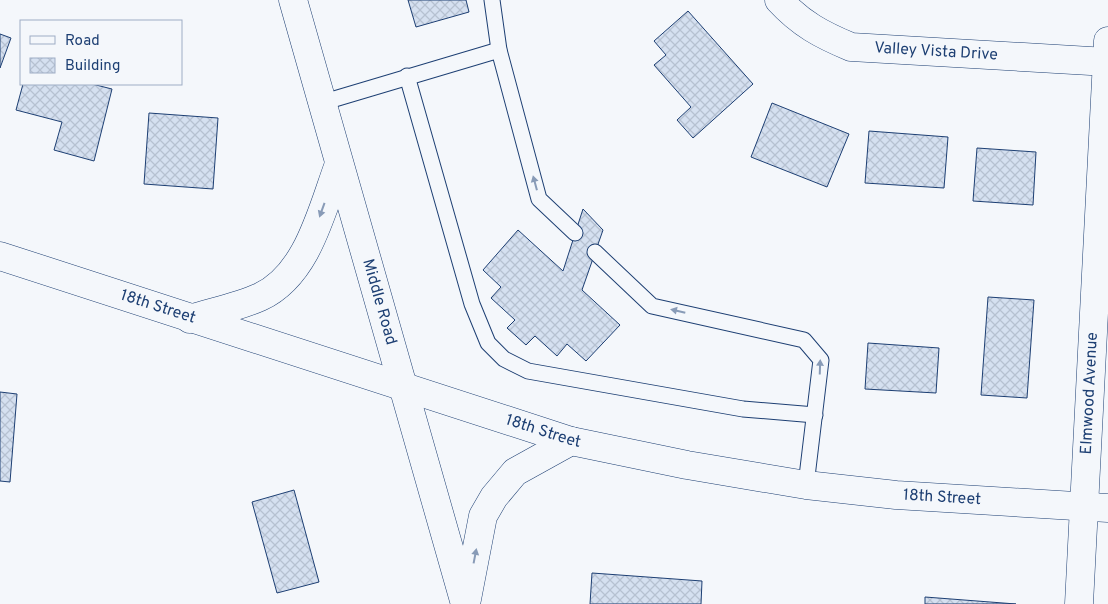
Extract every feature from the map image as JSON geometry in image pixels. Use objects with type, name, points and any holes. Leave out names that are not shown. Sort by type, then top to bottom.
[{"type":"street","name":"Middle Road","points":[[293,0],[338,164],[386,323],[466,604]]},
{"type":"street","name":"Valley Vista Drive","points":[[779,0],[796,18],[824,36],[852,47],[1108,55]]},
{"type":"street","name":"Elmwood Avenue","points":[[1079,604],[1097,507],[1108,55]]},
{"type":"street","points":[[190,319],[260,297],[280,283],[306,253],[338,164]]},
{"type":"street","name":"18th Street","points":[[0,256],[571,441],[688,465],[806,485],[896,495],[1097,507]]},
{"type":"street","name":"Middle Road","points":[[466,604],[482,516],[494,497],[515,472],[571,441]]},
{"type":"lane","points":[[492,0],[499,50],[539,199],[575,233]]},
{"type":"lane","points":[[321,103],[499,50]]},
{"type":"lane","points":[[407,76],[472,304],[488,343],[504,359],[528,371],[744,409],[815,415]]},
{"type":"lane","points":[[595,252],[652,306],[804,340],[821,360],[806,485]]},
{"type":"building","points":[[408,0],[466,0],[469,12],[416,27]]},
{"type":"building","points":[[688,11],[753,84],[693,138],[677,120],[691,107],[654,65],[666,55],[654,41]]},
{"type":"building","points":[[0,34],[11,38],[0,68]]},
{"type":"building","points":[[23,85],[96,85],[112,89],[94,161],[54,150],[62,122],[16,110]]},
{"type":"building","points":[[772,103],[849,134],[827,187],[751,157]]},
{"type":"building","points":[[149,113],[218,118],[213,189],[144,184]]},
{"type":"building","points":[[869,131],[948,137],[944,188],[865,183]]},
{"type":"building","points":[[977,148],[1036,152],[1033,205],[973,201]]},
{"type":"building","points":[[583,209],[603,230],[582,290],[620,325],[586,361],[567,344],[557,356],[535,336],[526,345],[507,328],[515,320],[491,298],[501,287],[483,270],[518,230],[563,271]]},
{"type":"building","points":[[988,297],[1034,300],[1027,398],[981,395]]},
{"type":"building","points":[[868,343],[939,348],[936,393],[865,389]]},
{"type":"building","points":[[0,392],[17,394],[10,482],[0,481]]},
{"type":"building","points":[[294,490],[319,582],[277,593],[252,502]]},
{"type":"building","points":[[592,573],[702,581],[701,604],[590,604]]},
{"type":"building","points":[[925,597],[1016,604],[925,604]]}]
